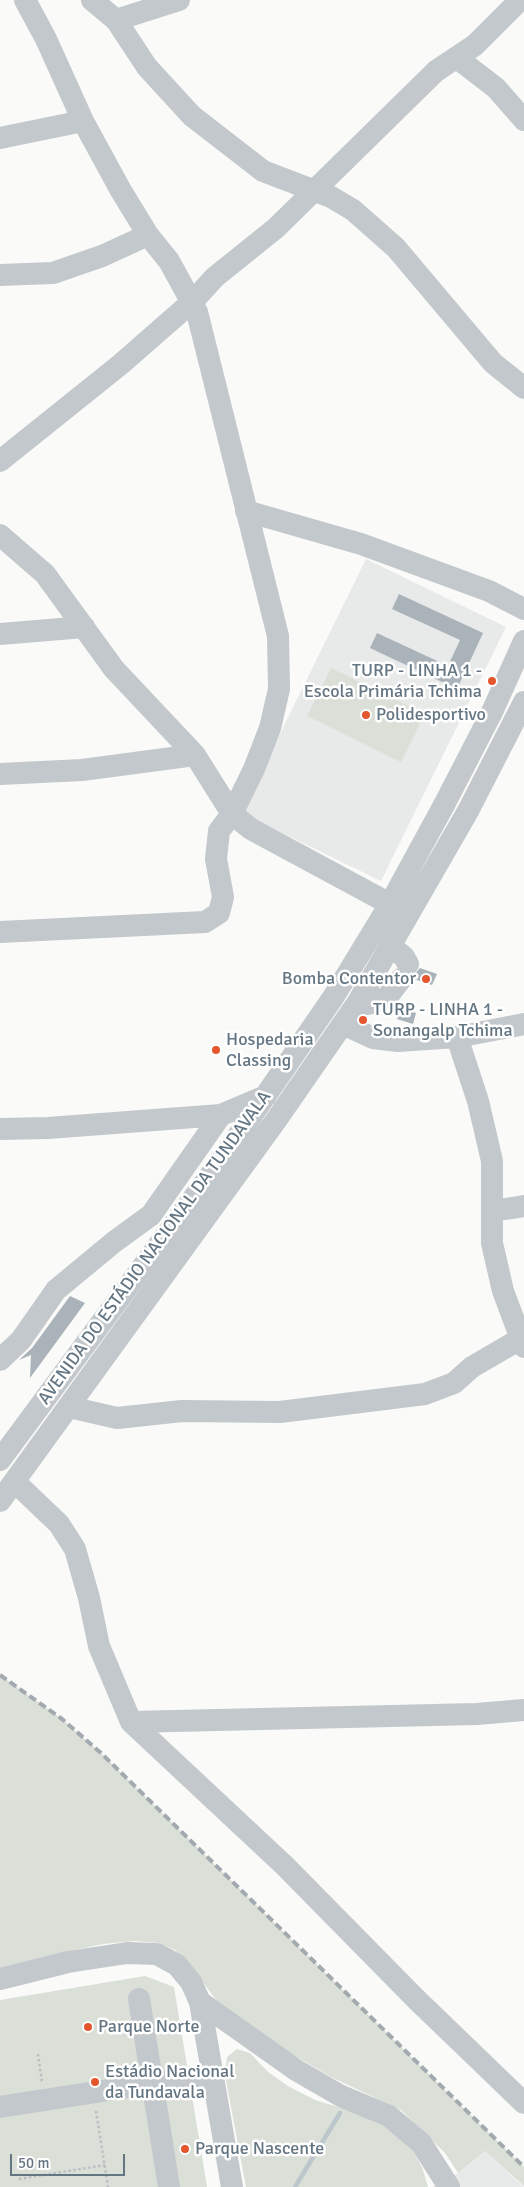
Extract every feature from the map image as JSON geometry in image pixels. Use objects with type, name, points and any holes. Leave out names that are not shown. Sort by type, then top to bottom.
[{"type":"street","points":[[0,932],[205,922],[219,913],[222,897],[216,858],[219,831],[232,814],[270,728],[279,689],[278,636],[264,571],[246,511],[204,332],[193,301],[169,261],[148,235],[120,189],[83,121],[46,39],[25,0]]},
{"type":"street","points":[[92,0],[116,20],[147,67],[192,116],[263,171],[331,197],[353,210],[396,248],[493,363],[524,388]]},
{"type":"street","points":[[116,20],[179,0]]},
{"type":"street","points":[[0,460],[121,364],[193,301],[215,277],[276,228],[436,71],[475,45],[520,0]]},
{"type":"street","points":[[456,58],[496,88],[524,120]]},
{"type":"street","points":[[0,138],[83,121]]},
{"type":"street","points":[[0,275],[53,273],[102,256],[148,235]]},
{"type":"street","points":[[246,511],[361,544],[489,591],[524,609]]},
{"type":"street","points":[[0,535],[45,574],[114,669],[195,754],[232,814],[251,829],[390,904]]},
{"type":"street","points":[[0,634],[84,627]]},
{"type":"street","name":"AVENIDA DO ESTÁDIO NACIONAL DA TUNDAVALA","points":[[0,1460],[266,1096],[334,996],[390,904],[492,712],[524,641]]},
{"type":"street","name":"AVENIDA DO ESTÁDIO NACIONAL DA TUNDAVALA","points":[[0,1501],[277,1119],[358,1002],[521,715]]},
{"type":"street","points":[[0,774],[82,770],[195,754]]},
{"type":"street","points":[[358,1002],[368,1004],[388,996],[404,972],[404,957],[391,946]]},
{"type":"street","points":[[343,1024],[373,1038],[398,1041],[457,1037],[524,1024]]},
{"type":"street","points":[[68,1407],[117,1418],[182,1411],[280,1412],[425,1394],[454,1383],[472,1367],[522,1343],[503,1292],[492,1242],[492,1161],[478,1100],[457,1037]]},
{"type":"street","points":[[0,1129],[48,1128],[221,1115],[266,1096]]},
{"type":"street","points":[[0,1360],[21,1340],[56,1290],[114,1242],[151,1215],[221,1115]]},
{"type":"street","points":[[492,1211],[524,1206]]},
{"type":"street","points":[[15,1482],[59,1524],[75,1549],[89,1598],[99,1646],[131,1722],[285,1866],[416,1999],[524,2103]]},
{"type":"street","points":[[131,1722],[477,1714],[524,1710]]},
{"type":"street","points":[[0,1980],[68,1962],[127,1953],[157,1954],[177,1965],[190,1982],[200,2002],[232,2187]]},
{"type":"street","points":[[139,1999],[169,2187]]},
{"type":"street","points":[[200,2002],[296,2070],[341,2096],[389,2116],[422,2143],[448,2187]]},
{"type":"street","points":[[0,2107],[212,2074]]},
{"type":"path","points":[[38,2054],[45,2100]]},
{"type":"path","points":[[93,2092],[108,2187]]},
{"type":"path","points":[[19,2178],[105,2165]]},
{"type":"shaded area","points":[[366,559],[506,627],[381,881],[241,813]]},
{"type":"shaded area","name":"Polidesportivo","points":[[331,668],[425,714],[401,762],[307,716]]},
{"type":"shaded area","points":[[0,1675],[62,1719],[101,1753],[524,2167],[524,2186],[485,2151],[458,2173],[445,2153],[401,2110],[331,2077],[285,2050],[219,2004],[189,1963],[175,1950],[159,1943],[135,1941],[103,1944],[47,1956],[0,1970]]},
{"type":"shaded area","name":"Estádio Nacional da Tundavala","points":[[145,1976],[174,1987],[207,2187],[0,2187],[0,2000]]},
{"type":"shaded area","points":[[237,2049],[250,2053],[268,2072],[288,2086],[315,2100],[348,2110],[384,2126],[411,2147],[422,2167],[428,2187],[246,2187],[225,2075],[227,2057]]},
{"type":"shaded area","points":[[485,2151],[524,2187],[432,2187],[458,2173]]},
{"type":"building","points":[[399,594],[483,633],[457,689],[370,648],[377,633],[448,666],[460,640],[392,609]]},
{"type":"building","name":"Bomba Contentor","points":[[420,968],[437,974],[432,985],[414,979],[413,976]]},
{"type":"building","points":[[401,1008],[416,1013],[413,1024],[397,1019]]},
{"type":"building","points":[[70,1296],[85,1303],[30,1378],[31,1355],[19,1360],[32,1348]]},
{"type":"building","points":[[167,2019],[169,2031],[158,2033],[156,2021]]},
{"type":"waterway","points":[[295,2187],[340,2113]]},
{"type":"railway","points":[[0,1675],[62,1719],[101,1753],[524,2167]]},
{"type":"place","name":"TURP - LINHA 1 - Escola Primária Tchima","points":[[492,681]]},
{"type":"place","name":"Polidesportivo","points":[[366,715]]},
{"type":"place","name":"Bomba Contentor","points":[[426,979]]},
{"type":"place","name":"TURP - LINHA 1 - Sonangalp Tchima","points":[[363,1020]]},
{"type":"place","name":"Hospedaria Classing","points":[[216,1050]]},
{"type":"place","name":"Parque Norte","points":[[88,2027]]},
{"type":"place","name":"Estádio Nacional da Tundavala","points":[[95,2082]]},
{"type":"place","name":"Parque Nascente","points":[[185,2149]]}]
